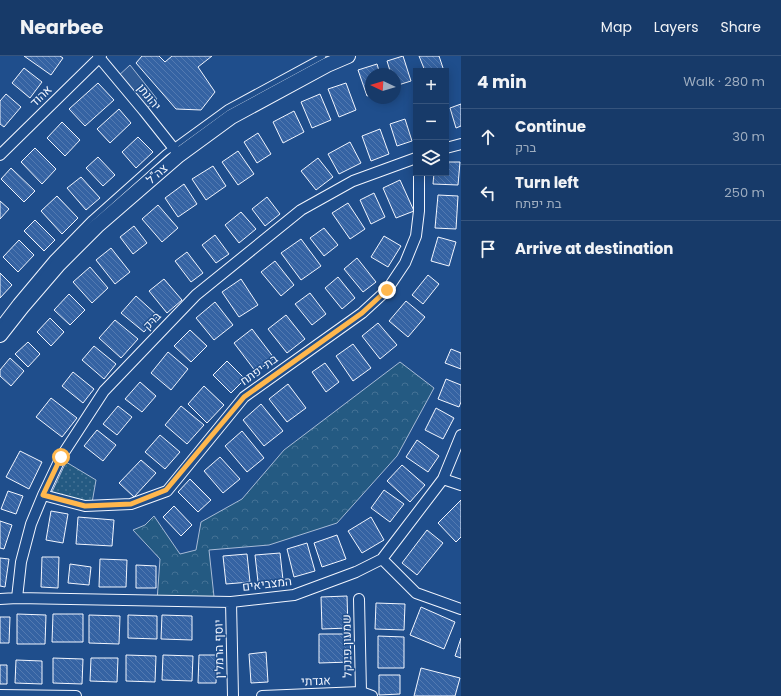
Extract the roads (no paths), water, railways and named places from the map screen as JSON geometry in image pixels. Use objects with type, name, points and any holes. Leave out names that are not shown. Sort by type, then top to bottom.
[{"type":"street","name":"יהונתן","points":[[100,56],[175,151]]},
{"type":"street","name":"אהוד","points":[[1,152],[100,56]]},
{"type":"street","name":"צה\"ל","points":[[0,335],[59,264],[175,151],[325,59],[348,56]]},
{"type":"street","points":[[449,147],[461,144]]},
{"type":"street","name":"ברק","points":[[17,598],[20,562],[31,524],[43,495],[61,457],[104,391],[196,295],[301,210],[353,181],[413,159]]},
{"type":"street","name":"בת יפתח","points":[[43,495],[85,506],[131,504],[166,490],[244,397],[362,313],[387,290],[405,263],[416,236],[420,211],[419,176]]},
{"type":"street","name":"המצביאים","points":[[0,599],[17,598],[231,602],[294,595],[356,572],[382,559],[443,479],[461,435]]},
{"type":"street","points":[[443,479],[461,486]]},
{"type":"street","points":[[382,559],[416,593],[461,609]]},
{"type":"street","name":"שמעון פינקל","points":[[359,600],[361,692]]},
{"type":"street","name":"יוסף הרמלין","points":[[231,602],[233,696]]},
{"type":"street","name":"אגדתי","points":[[262,696],[361,692],[372,696]]},
{"type":"street","points":[[0,695],[76,696]]},
{"type":"lane","name":"צה\"ל","points":[[0,323],[52,259],[91,219],[175,151]]}]
